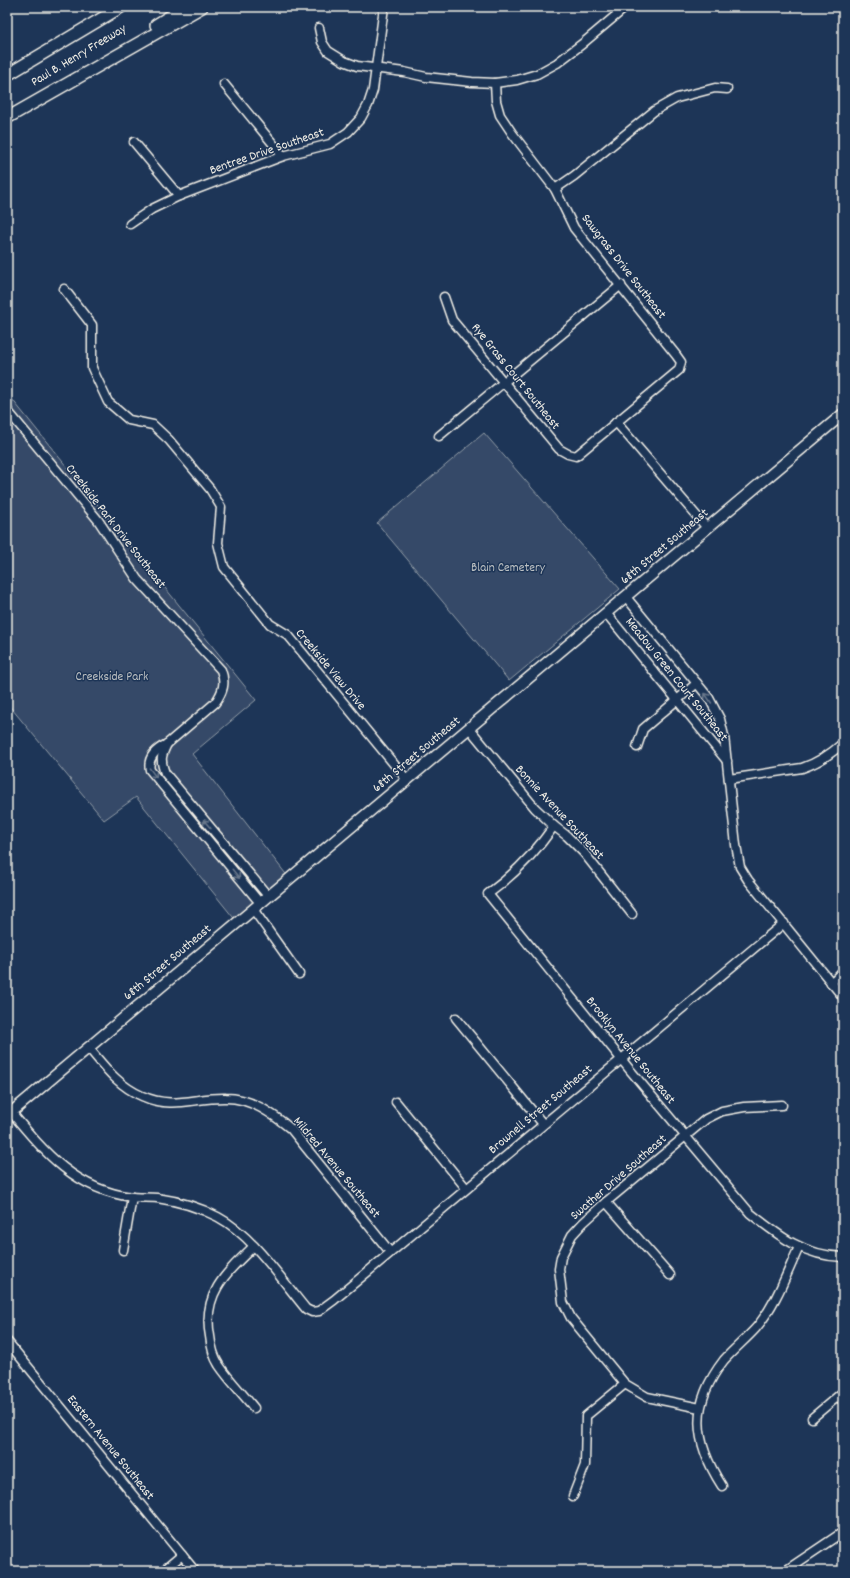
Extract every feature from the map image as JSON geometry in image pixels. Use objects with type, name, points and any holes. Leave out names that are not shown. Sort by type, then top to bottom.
[{"type":"highway","points":[[7,74],[112,7]]},
{"type":"highway","name":"Paul B. Henry Freeway","points":[[7,74],[121,7]]},
{"type":"highway","name":"Paul B. Henry Freeway","points":[[7,117],[185,7]]},
{"type":"highway","points":[[7,117],[202,7]]},
{"type":"main road","name":"68th Street Southeast","points":[[9,1114],[843,414]]},
{"type":"street","name":"Bentree Drive Southeast","points":[[130,224],[152,209],[179,196],[283,156],[330,144],[348,132],[361,118],[368,105],[373,90],[384,7]]},
{"type":"street","points":[[319,28],[322,42],[328,51],[351,64],[426,77],[495,83],[517,80],[537,74],[557,63],[626,7]]},
{"type":"street","name":"Sawgrass Drive Southeast","points":[[495,83],[496,102],[500,115],[512,133],[556,189],[574,228],[676,354],[680,362],[679,370],[616,422]]},
{"type":"street","points":[[224,84],[283,156]]},
{"type":"street","points":[[556,189],[654,111],[677,98],[715,88],[727,89]]},
{"type":"street","points":[[134,142],[179,196]]},
{"type":"street","points":[[439,436],[621,285]]},
{"type":"street","name":"Creekside View Drive","points":[[64,289],[92,325],[92,368],[108,402],[129,420],[153,425],[169,440],[210,489],[221,507],[218,543],[224,567],[270,624],[288,635],[407,780]]},
{"type":"street","name":"Rye Grass Court Southeast","points":[[444,297],[452,320],[559,449],[576,456],[616,422]]},
{"type":"street","name":"Creekside Park Drive Southeast","points":[[7,410],[98,520],[137,579],[221,670],[224,678],[224,686],[221,696],[216,703],[167,744],[158,748],[153,753],[149,766],[150,770],[257,906],[299,974]]},
{"type":"street","points":[[616,422],[707,528]]},
{"type":"street","points":[[626,597],[709,698],[720,719],[724,736],[736,845],[740,866],[748,880],[843,997]]},
{"type":"street","name":"Meadow Green Court Southeast","points":[[606,613],[727,761]]},
{"type":"street","points":[[637,747],[643,729],[697,683]]},
{"type":"street","name":"Bonnie Avenue Southeast","points":[[469,728],[518,789],[554,826],[567,836],[584,853],[632,914]]},
{"type":"street","points":[[729,779],[810,766],[831,754],[843,743]]},
{"type":"street","points":[[167,744],[162,754],[161,763],[165,773],[268,896]]},
{"type":"street","name":"Brooklyn Avenue Southeast","points":[[554,826],[528,860],[488,894],[685,1137],[750,1212],[774,1232],[799,1247],[817,1253],[843,1257]]},
{"type":"street","name":"Brownell Street Southeast","points":[[254,1246],[306,1309],[312,1312],[319,1311],[784,923]]},
{"type":"street","points":[[831,982],[843,971]]},
{"type":"street","points":[[456,1018],[543,1124]]},
{"type":"street","name":"Mildred Avenue Southeast","points":[[88,1047],[118,1082],[140,1096],[165,1103],[226,1098],[255,1105],[275,1116],[291,1129],[390,1252]]},
{"type":"street","points":[[396,1102],[466,1188]]},
{"type":"street","name":"Swather Drive Southeast","points":[[700,1408],[646,1397],[625,1384],[571,1318],[563,1302],[560,1287],[559,1269],[561,1257],[572,1235],[606,1202],[706,1120],[722,1111],[744,1107],[782,1105]]},
{"type":"street","points":[[9,1114],[60,1166],[81,1180],[100,1188],[132,1197],[156,1198],[198,1208],[228,1223],[254,1246],[231,1268],[215,1291],[210,1302],[207,1324],[212,1348],[219,1364],[254,1408]]},
{"type":"street","points":[[123,1250],[132,1197]]},
{"type":"street","points":[[606,1202],[670,1275]]},
{"type":"street","points":[[722,1486],[710,1467],[703,1447],[700,1408],[705,1392],[721,1366],[756,1328],[773,1304],[799,1247]]},
{"type":"street","name":"Eastern Avenue Southeast","points":[[7,1341],[195,1571]]},
{"type":"street","points":[[573,1496],[585,1465],[586,1416],[625,1384]]},
{"type":"street","points":[[812,1418],[843,1392]]},
{"type":"street","points":[[785,1571],[843,1532]]},
{"type":"street","points":[[163,1571],[182,1555]]},
{"type":"green space","name":"Creekside Park","points":[[7,393],[256,700],[192,754],[289,878],[237,922],[136,797],[104,820],[7,703]]},
{"type":"green space","name":"Blain Cemetery","points":[[484,433],[620,589],[509,681],[377,523]]}]
